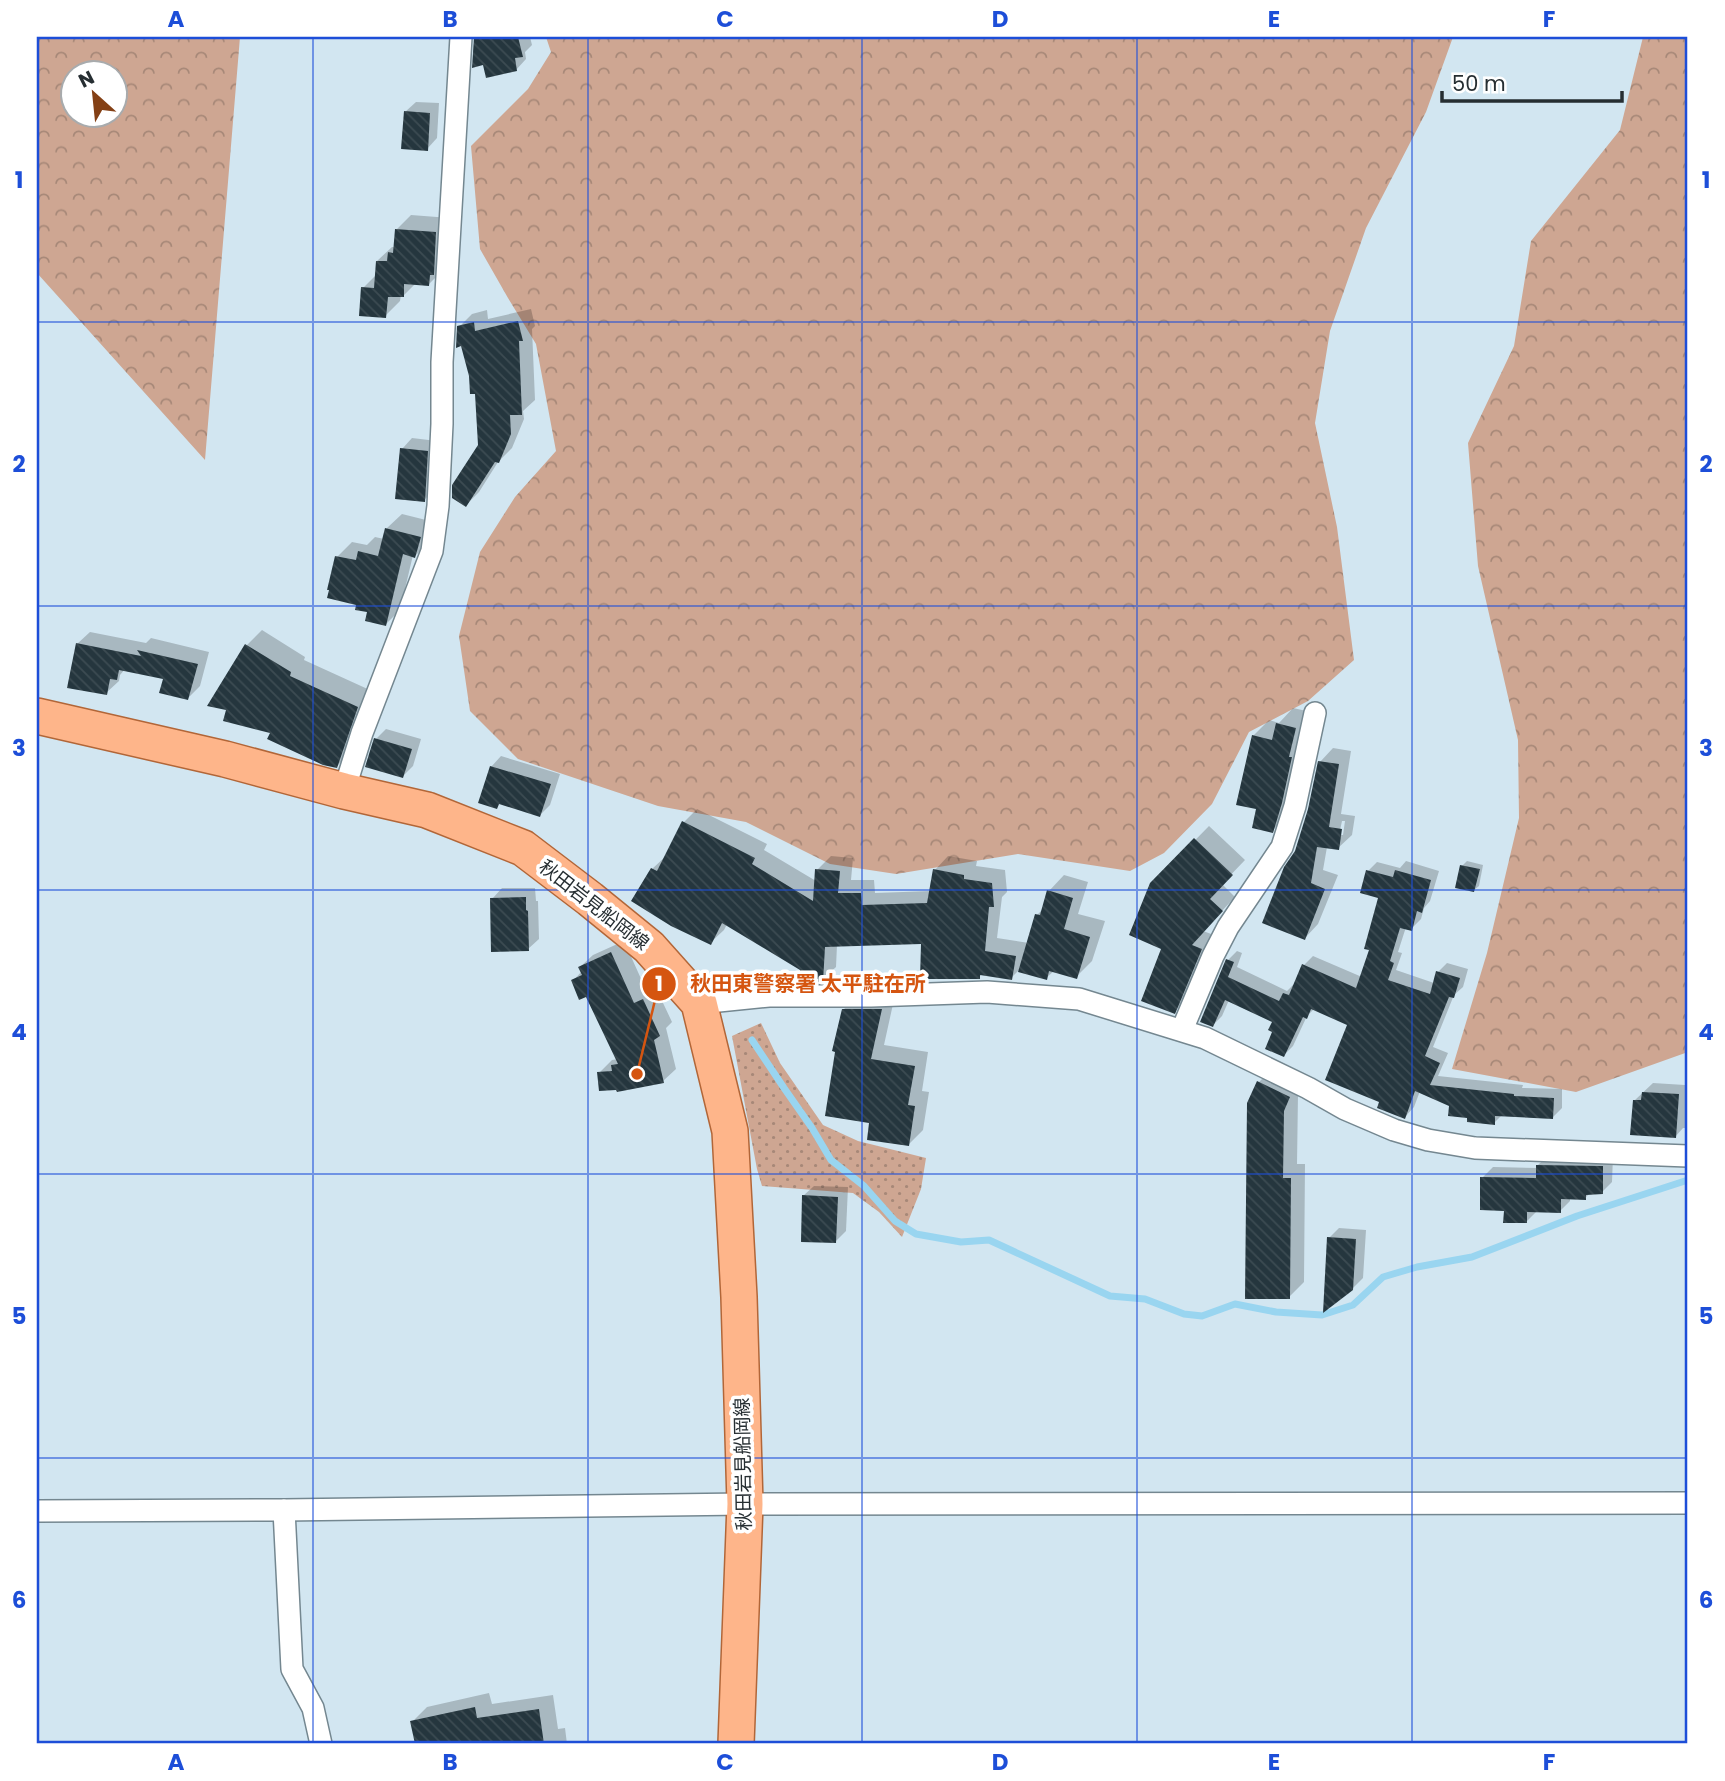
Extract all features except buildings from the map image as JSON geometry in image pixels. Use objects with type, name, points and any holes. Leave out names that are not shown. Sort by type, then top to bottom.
[{"type":"main road","name":"秋田岩見船岡線","points":[[37,716],[225,759],[344,792],[427,810],[523,848],[649,947],[699,1003],[730,1131],[739,1297],[745,1504],[736,1744]]},
{"type":"street","points":[[344,792],[362,733],[432,551],[438,506],[442,362],[461,37]]},
{"type":"street","points":[[1182,1030],[1228,927],[1282,847],[1295,806],[1315,713]]},
{"type":"street","points":[[699,1003],[769,996],[987,992],[1079,999],[1205,1038],[1345,1109],[1394,1130],[1428,1140],[1475,1149],[1688,1156]]},
{"type":"street","points":[[37,1511],[745,1504],[1688,1503]]},
{"type":"street","points":[[284,1510],[292,1669],[313,1708],[321,1744]]},
{"type":"green space","points":[[37,37],[240,37],[205,460],[37,273]]},
{"type":"green space","points":[[546,37],[1453,37],[1426,112],[1366,228],[1330,331],[1315,423],[1337,527],[1354,660],[1308,701],[1249,732],[1212,804],[1164,853],[1130,871],[1018,854],[896,874],[830,864],[746,822],[658,806],[518,759],[470,711],[459,636],[480,552],[515,497],[556,451],[536,344],[480,249],[471,146],[528,89],[551,52]]},
{"type":"green space","points":[[1643,37],[1688,37],[1688,1052],[1576,1092],[1452,1069],[1487,953],[1519,818],[1518,740],[1478,566],[1468,443],[1514,346],[1531,241],[1620,130]]},
{"type":"green space","points":[[761,1023],[780,1063],[823,1125],[858,1141],[926,1158],[921,1189],[902,1237],[879,1212],[853,1193],[762,1186],[732,1036]]},
{"type":"waterway","points":[[752,1040],[831,1160],[864,1186],[895,1221],[916,1234],[961,1242],[989,1240],[1110,1296],[1145,1299],[1184,1314],[1202,1316],[1235,1304],[1276,1312],[1322,1315],[1353,1305],[1383,1277],[1417,1267],[1472,1257],[1577,1216],[1688,1180]]},
{"type":"place","name":"秋田東警察署 太平駐在所","points":[[637,1074]]}]
